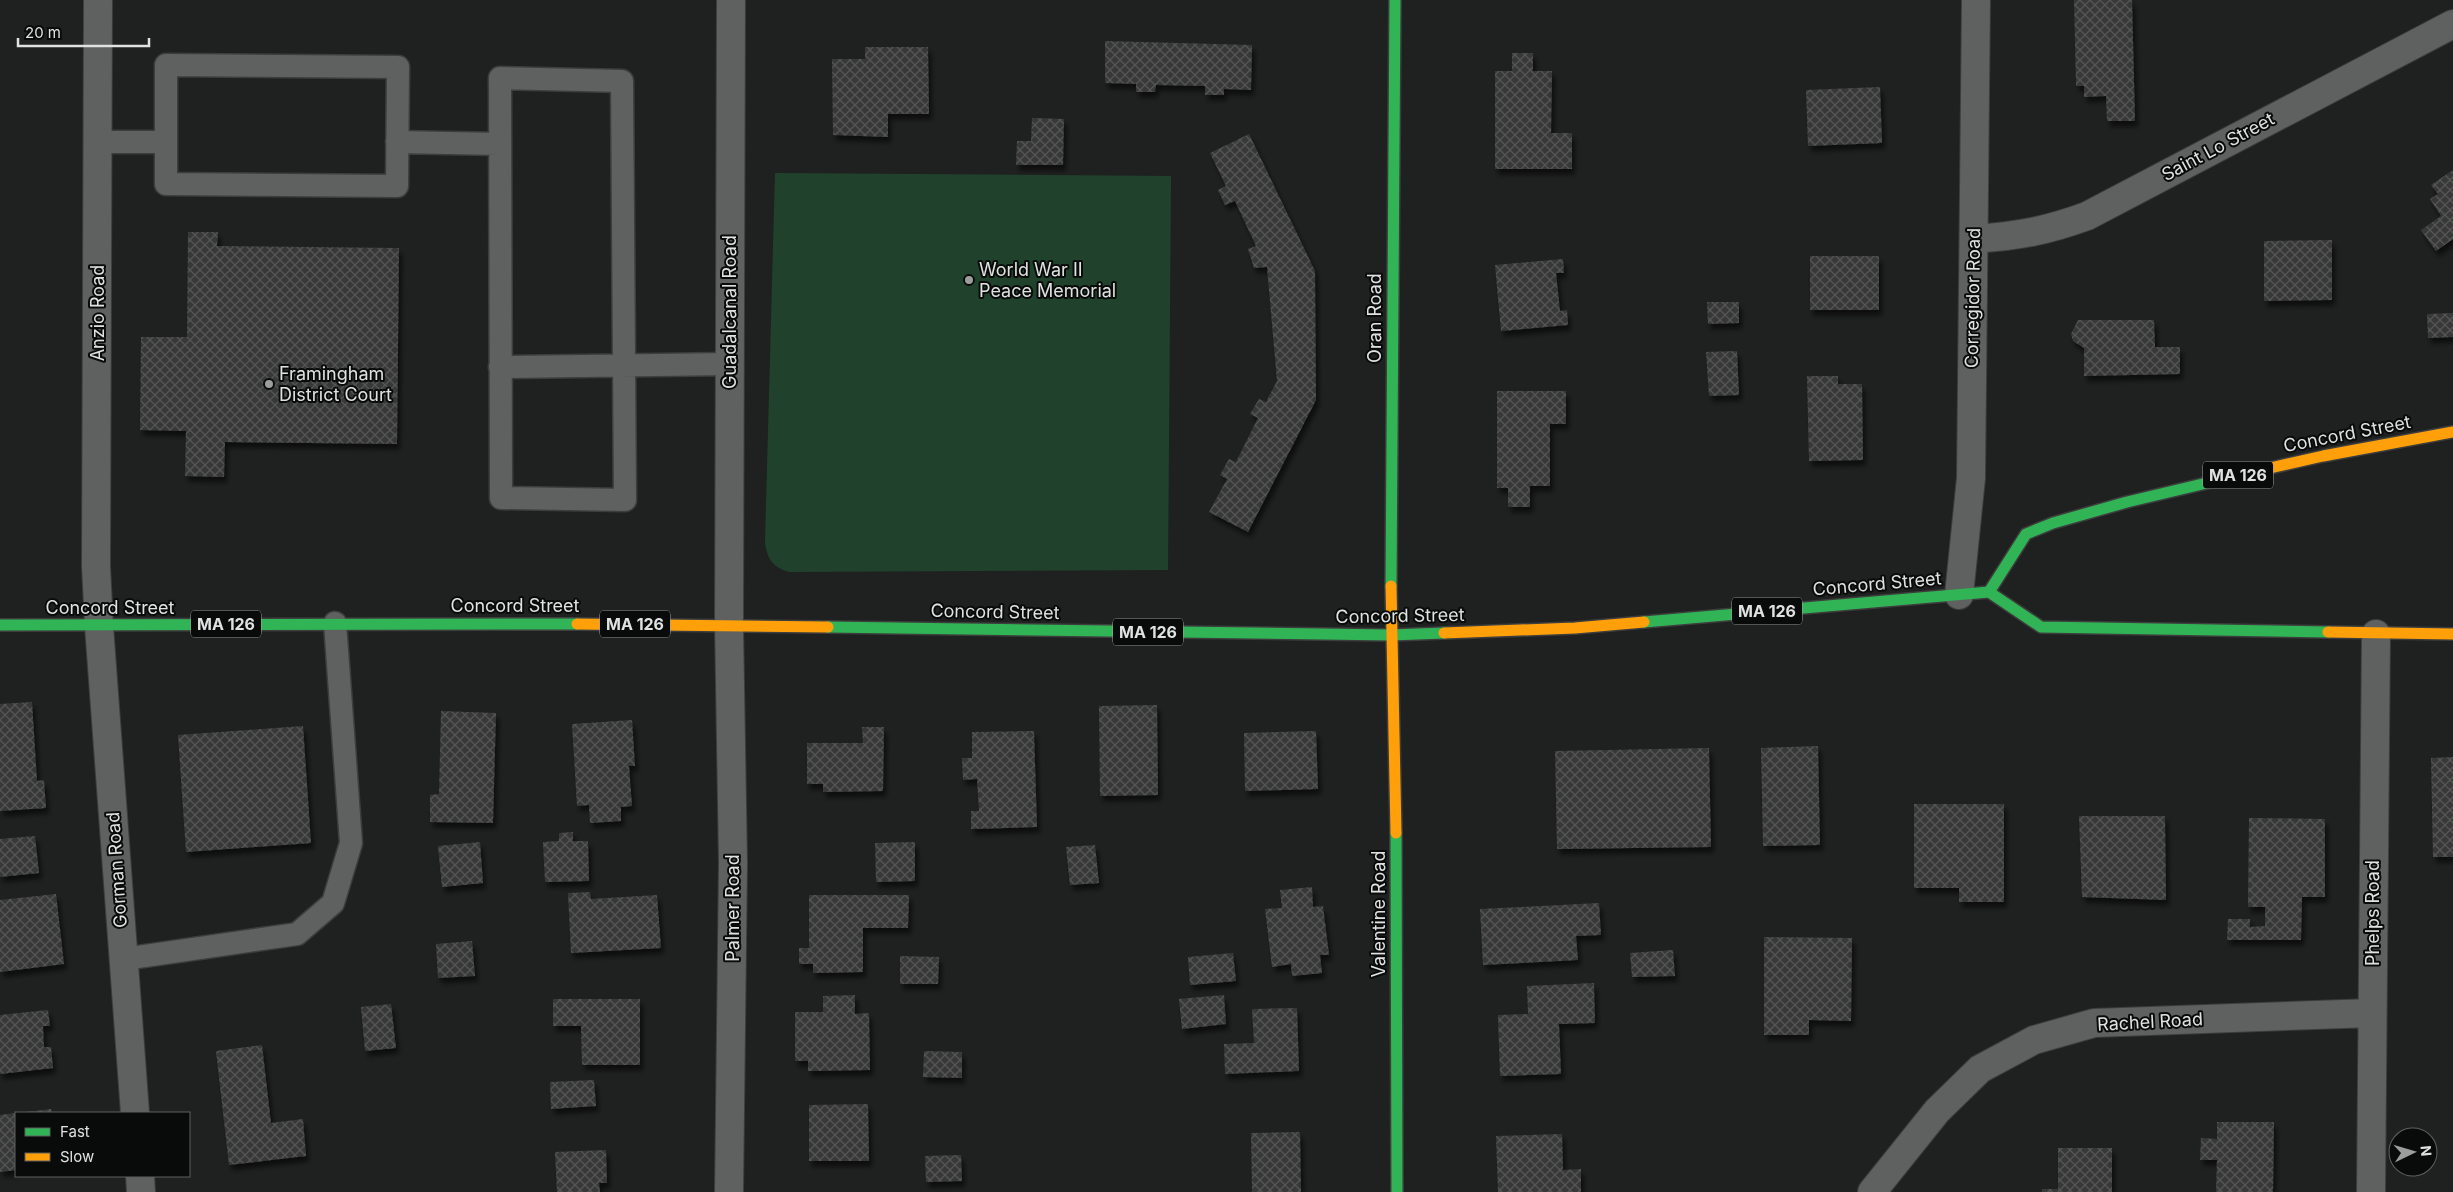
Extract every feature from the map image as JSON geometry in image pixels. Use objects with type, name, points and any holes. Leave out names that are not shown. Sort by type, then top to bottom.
[{"type":"main road","name":"Oran Road","points":[[1391,635],[1395,0]]},
{"type":"main road","name":"Concord Street","points":[[0,625],[99,626],[335,622],[729,625],[1391,635],[1575,628],[1989,592],[2026,534],[2053,523],[2127,502],[2304,460],[2453,432]]},
{"type":"main road","points":[[1989,592],[2042,627],[2453,634]]},
{"type":"main road","name":"Valentine Road","points":[[1391,635],[1397,885],[1397,1192]]},
{"type":"street","name":"Anzio Road","points":[[98,0],[96,566],[99,626]]},
{"type":"street","name":"Guadalcanal Road","points":[[729,625],[731,0]]},
{"type":"street","name":"Corregidor Road","points":[[1959,595],[1972,478],[1976,0]]},
{"type":"street","name":"Saint Lo Street","points":[[1974,238],[2018,236],[2054,228],[2087,216],[2453,24]]},
{"type":"street","name":"Palmer Road","points":[[729,625],[734,863],[730,1192]]},
{"type":"street","name":"Gorman Road","points":[[99,626],[135,1112]]},
{"type":"street","name":"Phelps Road","points":[[2371,1192],[2376,634]]},
{"type":"street","name":"Rachel Road","points":[[1872,1192],[1937,1111],[1980,1069],[2034,1040],[2094,1022],[2372,1013]]},
{"type":"street","points":[[140,1177],[141,1192]]},
{"type":"lane","points":[[166,65],[398,67],[397,142],[397,186],[166,184],[166,65]]},
{"type":"lane","points":[[500,78],[622,81],[624,366],[625,500],[501,498],[500,78]]},
{"type":"lane","points":[[98,142],[166,142]]},
{"type":"lane","points":[[397,142],[500,144]]},
{"type":"lane","points":[[500,367],[730,364]]},
{"type":"lane","points":[[124,959],[297,934],[333,903],[351,843],[335,622]]},
{"type":"green space","points":[[775,173],[1171,176],[1168,570],[790,572],[779,568],[772,562],[767,553],[765,542]]},
{"type":"building","points":[[2074,0],[2132,0],[2135,121],[2107,121],[2106,96],[2084,97],[2084,86],[2076,86]]},
{"type":"building","points":[[1105,41],[1252,45],[1251,90],[1224,89],[1224,95],[1205,95],[1205,86],[1156,85],[1155,92],[1136,92],[1136,84],[1105,83]]},
{"type":"building","points":[[865,47],[928,47],[929,114],[888,114],[888,137],[833,135],[832,59],[865,59]]},
{"type":"building","points":[[1512,53],[1533,53],[1533,71],[1552,71],[1551,133],[1572,133],[1572,169],[1495,169],[1495,71],[1512,71]]},
{"type":"building","points":[[1880,87],[1882,143],[1808,146],[1806,90]]},
{"type":"building","points":[[1032,118],[1064,119],[1063,165],[1016,165],[1017,141],[1031,141]]},
{"type":"building","points":[[1249,134],[1315,271],[1316,400],[1248,532],[1209,512],[1227,479],[1220,475],[1229,459],[1236,462],[1258,418],[1250,414],[1259,399],[1266,402],[1277,381],[1267,267],[1254,268],[1248,249],[1256,246],[1235,201],[1225,205],[1218,190],[1226,186],[1210,153]]},
{"type":"building","points":[[2453,170],[2453,239],[2436,251],[2421,230],[2441,216],[2430,199],[2438,194],[2431,185]]},
{"type":"building","name":"Framingham District Court","points":[[188,232],[218,232],[217,246],[399,248],[397,444],[225,442],[224,477],[185,476],[186,431],[140,430],[141,337],[187,337]]},
{"type":"building","points":[[2332,240],[2332,300],[2264,301],[2264,241]]},
{"type":"building","points":[[1810,256],[1879,256],[1879,310],[1810,310]]},
{"type":"building","points":[[1563,259],[1564,273],[1556,273],[1560,311],[1567,310],[1568,325],[1501,331],[1495,265]]},
{"type":"building","points":[[1707,302],[1739,302],[1739,323],[1708,324]]},
{"type":"building","points":[[2453,313],[2453,337],[2428,338],[2427,314]]},
{"type":"building","points":[[2078,320],[2154,320],[2155,347],[2180,347],[2180,374],[2084,376],[2084,348],[2073,341],[2071,334]]},
{"type":"building","points":[[1737,351],[1739,395],[1709,396],[1706,352]]},
{"type":"building","points":[[1807,376],[1838,376],[1838,384],[1862,384],[1863,460],[1809,461]]},
{"type":"building","points":[[1497,391],[1566,391],[1566,424],[1550,424],[1550,486],[1530,486],[1530,507],[1508,507],[1508,488],[1497,488]]},
{"type":"building","points":[[32,702],[37,781],[44,780],[46,808],[0,811],[0,704]]},
{"type":"building","points":[[1157,705],[1158,795],[1100,796],[1099,706]]},
{"type":"building","points":[[441,711],[496,713],[493,823],[430,822],[430,795],[439,794]]},
{"type":"building","points":[[632,720],[635,766],[629,766],[632,806],[621,807],[621,821],[590,823],[589,805],[577,806],[572,724]]},
{"type":"building","points":[[303,726],[311,843],[186,852],[178,735]]},
{"type":"building","points":[[862,727],[884,727],[883,791],[823,792],[823,784],[807,784],[807,743],[863,743]]},
{"type":"building","points":[[1034,731],[1037,827],[971,829],[971,811],[979,811],[977,779],[963,780],[962,758],[972,758],[972,732]]},
{"type":"building","points":[[1316,731],[1318,789],[1245,791],[1244,733]]},
{"type":"building","points":[[1818,746],[1820,845],[1763,846],[1761,748]]},
{"type":"building","points":[[1709,748],[1711,847],[1557,849],[1555,751]]},
{"type":"building","points":[[2453,757],[2453,857],[2433,857],[2431,758]]},
{"type":"building","points":[[1914,804],[2004,804],[2004,902],[1959,902],[1959,888],[1914,888]]},
{"type":"building","points":[[2079,816],[2165,816],[2166,900],[2082,897]]},
{"type":"building","points":[[2249,818],[2325,819],[2325,897],[2302,897],[2301,940],[2227,940],[2228,919],[2250,919],[2250,927],[2265,926],[2265,907],[2248,907]]},
{"type":"building","points":[[573,832],[573,841],[588,841],[589,881],[545,882],[543,842],[559,841],[559,833]]},
{"type":"building","points":[[35,836],[39,873],[0,877],[0,839]]},
{"type":"building","points":[[480,842],[483,883],[442,887],[438,846]]},
{"type":"building","points":[[915,842],[915,881],[876,882],[875,843]]},
{"type":"building","points":[[1095,845],[1099,883],[1070,885],[1066,847]]},
{"type":"building","points":[[1312,887],[1313,907],[1323,906],[1329,955],[1320,955],[1322,973],[1292,976],[1291,964],[1272,967],[1265,909],[1282,908],[1280,890]]},
{"type":"building","points":[[590,892],[591,899],[657,895],[661,948],[571,953],[568,893]]},
{"type":"building","points":[[56,894],[64,964],[0,972],[0,900]]},
{"type":"building","points":[[809,895],[909,895],[908,928],[863,928],[863,972],[813,973],[813,964],[799,964],[799,948],[809,948]]},
{"type":"building","points":[[1599,903],[1601,935],[1576,936],[1578,960],[1483,965],[1480,909]]},
{"type":"building","points":[[1764,937],[1852,938],[1851,1021],[1809,1020],[1809,1035],[1764,1035]]},
{"type":"building","points":[[472,941],[475,976],[438,978],[436,944]]},
{"type":"building","points":[[1673,950],[1675,976],[1632,977],[1630,953]]},
{"type":"building","points":[[1233,953],[1236,981],[1190,985],[1188,957]]},
{"type":"building","points":[[900,956],[939,957],[938,984],[900,984]]},
{"type":"building","points":[[1594,983],[1595,1023],[1559,1024],[1561,1074],[1500,1076],[1498,1015],[1528,1014],[1527,986]]},
{"type":"building","points":[[855,995],[855,1014],[869,1013],[870,1070],[808,1071],[808,1061],[795,1061],[795,1012],[823,1012],[823,996]]},
{"type":"building","points":[[1224,995],[1226,1024],[1182,1029],[1179,999]]},
{"type":"building","points":[[553,999],[640,999],[640,1065],[582,1065],[581,1026],[553,1026]]},
{"type":"building","points":[[391,1004],[396,1048],[365,1051],[361,1007]]},
{"type":"building","points":[[1297,1008],[1299,1071],[1225,1074],[1224,1044],[1254,1043],[1252,1009]]},
{"type":"building","points":[[48,1010],[50,1026],[43,1026],[44,1047],[51,1047],[53,1068],[0,1074],[0,1015]]},
{"type":"building","points":[[262,1045],[271,1123],[303,1119],[306,1156],[229,1165],[216,1051]]},
{"type":"building","points":[[924,1051],[962,1052],[962,1078],[923,1077]]},
{"type":"building","points":[[594,1080],[596,1106],[551,1109],[550,1082]]},
{"type":"building","points":[[868,1104],[869,1161],[809,1161],[809,1105]]},
{"type":"building","points":[[51,1109],[52,1112],[26,1112]]},
{"type":"building","points":[[15,1113],[15,1170],[0,1172],[0,1115]]},
{"type":"building","points":[[2217,1122],[2274,1122],[2273,1192],[2216,1192],[2217,1160],[2200,1160],[2201,1138],[2217,1139]]},
{"type":"building","points":[[1300,1132],[1301,1192],[1252,1192],[1251,1133]]},
{"type":"building","points":[[1562,1134],[1563,1170],[1581,1169],[1581,1192],[1498,1192],[1496,1136]]},
{"type":"building","points":[[2058,1148],[2112,1148],[2112,1192],[2042,1192],[2042,1189],[2058,1189]]},
{"type":"building","points":[[606,1150],[607,1183],[599,1183],[600,1192],[557,1192],[555,1152]]},
{"type":"building","points":[[961,1155],[962,1181],[926,1182],[925,1156]]},
{"type":"traffic: fast","points":[[1391,586],[1395,0]]},
{"type":"traffic: fast","points":[[1989,592],[2026,534],[2053,523],[2127,502],[2257,471]]},
{"type":"traffic: fast","points":[[1644,622],[1989,592],[2041,627],[2328,632]]},
{"type":"traffic: fast","points":[[0,625],[577,624]]},
{"type":"traffic: fast","points":[[828,627],[1391,635],[1444,633]]},
{"type":"traffic: fast","points":[[1396,833],[1397,1192]]},
{"type":"traffic: slow","points":[[2257,471],[2323,456],[2453,432]]},
{"type":"traffic: slow","points":[[1391,586],[1396,833]]},
{"type":"traffic: slow","points":[[1444,633],[1575,628],[1644,622]]},
{"type":"traffic: slow","points":[[577,624],[828,627]]},
{"type":"traffic: slow","points":[[2328,632],[2453,634]]},
{"type":"place","name":"World War II Peace Memorial","points":[[969,280]]},
{"type":"place","name":"Framingham District Court","points":[[269,384]]}]
